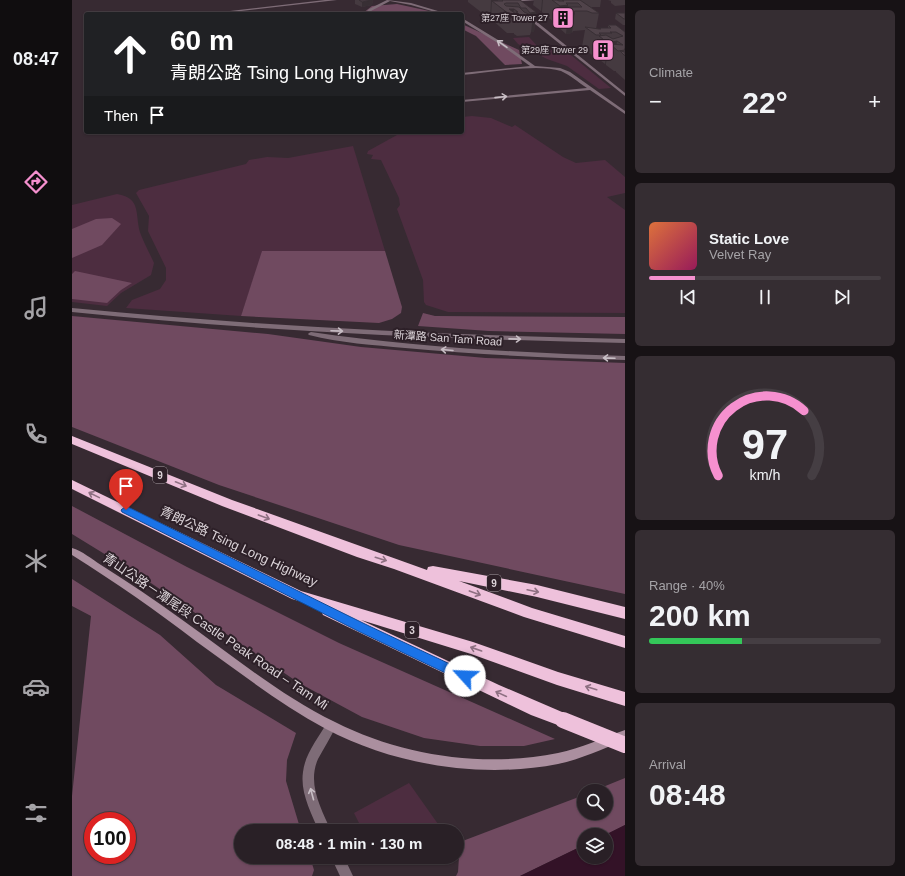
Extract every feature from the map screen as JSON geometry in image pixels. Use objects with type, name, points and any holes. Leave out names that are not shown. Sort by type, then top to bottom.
[{"type":"highway","name":"9","points":[[72,440],[227,503],[362,553],[399,565],[537,591],[588,605],[625,613]]},
{"type":"highway","name":"青朗公路 Tsing Long Highway","points":[[72,484],[297,594],[473,648],[557,678],[625,699]]},
{"type":"highway","points":[[399,565],[529,613],[584,631],[625,642]]},
{"type":"highway","points":[[297,594],[364,629],[493,690],[537,710],[625,745]]},
{"type":"main road","name":"青山公路－潭尾段 Castle Peak Road – Tam Mi","points":[[72,551],[109,573],[292,703],[331,726],[366,741],[406,754],[452,762],[498,764],[550,760],[595,747],[625,735]]},
{"type":"street","points":[[224,12],[335,0]]},
{"type":"street","points":[[368,12],[389,0],[411,4],[439,12]]},
{"type":"street","points":[[508,1],[535,0]]},
{"type":"street","points":[[508,1],[516,6]]},
{"type":"street","points":[[522,11],[625,95]]},
{"type":"street","points":[[464,20],[502,44],[534,68]]},
{"type":"street","points":[[464,74],[554,67],[565,71],[625,113]]},
{"type":"street","points":[[616,88],[625,87]]},
{"type":"street","points":[[464,101],[591,89]]},
{"type":"street","name":"新潭路 San Tam Road","points":[[72,310],[270,328],[486,338],[625,341]]},
{"type":"street","name":"新潭路 San Tam Road","points":[[270,328],[361,342],[486,353],[625,358]]},
{"type":"street","points":[[322,824],[311,795],[307,777],[311,764],[331,726]]},
{"type":"street","points":[[341,864],[347,876]]},
{"type":"shaded area","points":[[397,4],[434,12],[364,12],[372,6]]},
{"type":"shaded area","points":[[464,25],[519,50],[522,64],[505,65],[476,36],[464,30]]},
{"type":"shaded area","points":[[529,37],[539,48],[566,51],[611,88],[599,89],[567,66],[547,59],[518,44],[513,38]]},
{"type":"shaded area","points":[[464,117],[491,118],[512,127],[515,125],[563,157],[576,163],[605,160],[625,177],[625,193],[607,197],[625,210],[625,313],[448,312],[426,305],[424,302],[423,280],[397,209],[400,205],[399,198],[381,160],[371,159],[373,155],[367,154],[368,151],[401,134],[464,134]]},
{"type":"shaded area","points":[[353,146],[385,251],[263,251],[241,316],[126,308],[132,300],[160,289],[166,280],[166,268],[148,231],[149,216],[136,193],[139,190],[246,164],[249,160],[267,157],[288,158]]},
{"type":"shaded area","points":[[117,194],[131,199],[134,204],[141,235],[154,263],[151,275],[121,293],[107,306],[72,302],[72,205]]},
{"type":"shaded area","points":[[112,218],[121,224],[102,245],[72,258],[72,229],[96,219]]},
{"type":"shaded area","points":[[262,251],[385,251],[402,307],[401,313],[392,319],[379,323],[241,316]]},
{"type":"shaded area","points":[[75,271],[132,283],[121,290],[107,303],[72,299],[72,274]]},
{"type":"shaded area","points":[[423,313],[435,316],[625,317],[625,334],[489,331],[418,326]]},
{"type":"shaded area","points":[[72,316],[268,334],[361,347],[486,358],[625,363],[625,594],[399,545],[219,485],[72,427]]},
{"type":"shaded area","points":[[72,506],[187,567],[339,643],[555,739],[524,746],[480,746],[424,738],[362,717],[299,683],[142,577],[72,534]]},
{"type":"shaded area","points":[[72,579],[160,635],[216,685],[296,733],[287,760],[286,781],[299,824],[234,824],[234,864],[312,864],[314,870],[312,876],[72,876],[72,796],[91,616],[72,606]]},
{"type":"shaded area","points":[[625,778],[625,825],[613,831],[613,828],[577,828],[577,848],[520,876],[456,876],[459,864],[464,864],[464,840],[577,798],[577,820],[613,820],[613,784],[610,784]]},
{"type":"shaded area","points":[[409,783],[438,824],[360,824],[354,813]]},
{"type":"shaded area","points":[[625,825],[625,876],[520,876],[577,848],[577,864],[613,864],[613,831]]},
{"type":"building","points":[[359,0],[372,0],[362,2]]},
{"type":"building","points":[[502,0],[520,0],[536,12],[530,13],[526,8],[521,8],[518,3],[506,3],[504,4],[506,6],[519,7],[524,12],[533,16],[516,15],[519,14],[514,9],[509,9],[516,14],[509,14],[492,1],[503,1]]},
{"type":"building","points":[[552,0],[580,0],[599,13],[575,11],[573,12],[575,14],[568,14],[559,7],[582,7],[578,3],[566,3],[568,5],[560,6]]},
{"type":"building","points":[[616,13],[625,13],[625,19],[624,19]]},
{"type":"building","points":[[608,25],[616,25],[625,32],[625,50],[618,51],[610,44],[623,45],[617,41],[608,43],[599,36],[606,35],[613,39],[623,36],[616,32],[599,33],[601,35],[596,35],[585,27],[599,29],[611,28]]},
{"type":"place","name":"第27座 Tower 27","points":[[563,18]]},
{"type":"place","name":"第29座 Tower 29","points":[[603,50]]},
{"type":"route","points":[[126,510],[297,594],[364,629],[465,676]]}]
